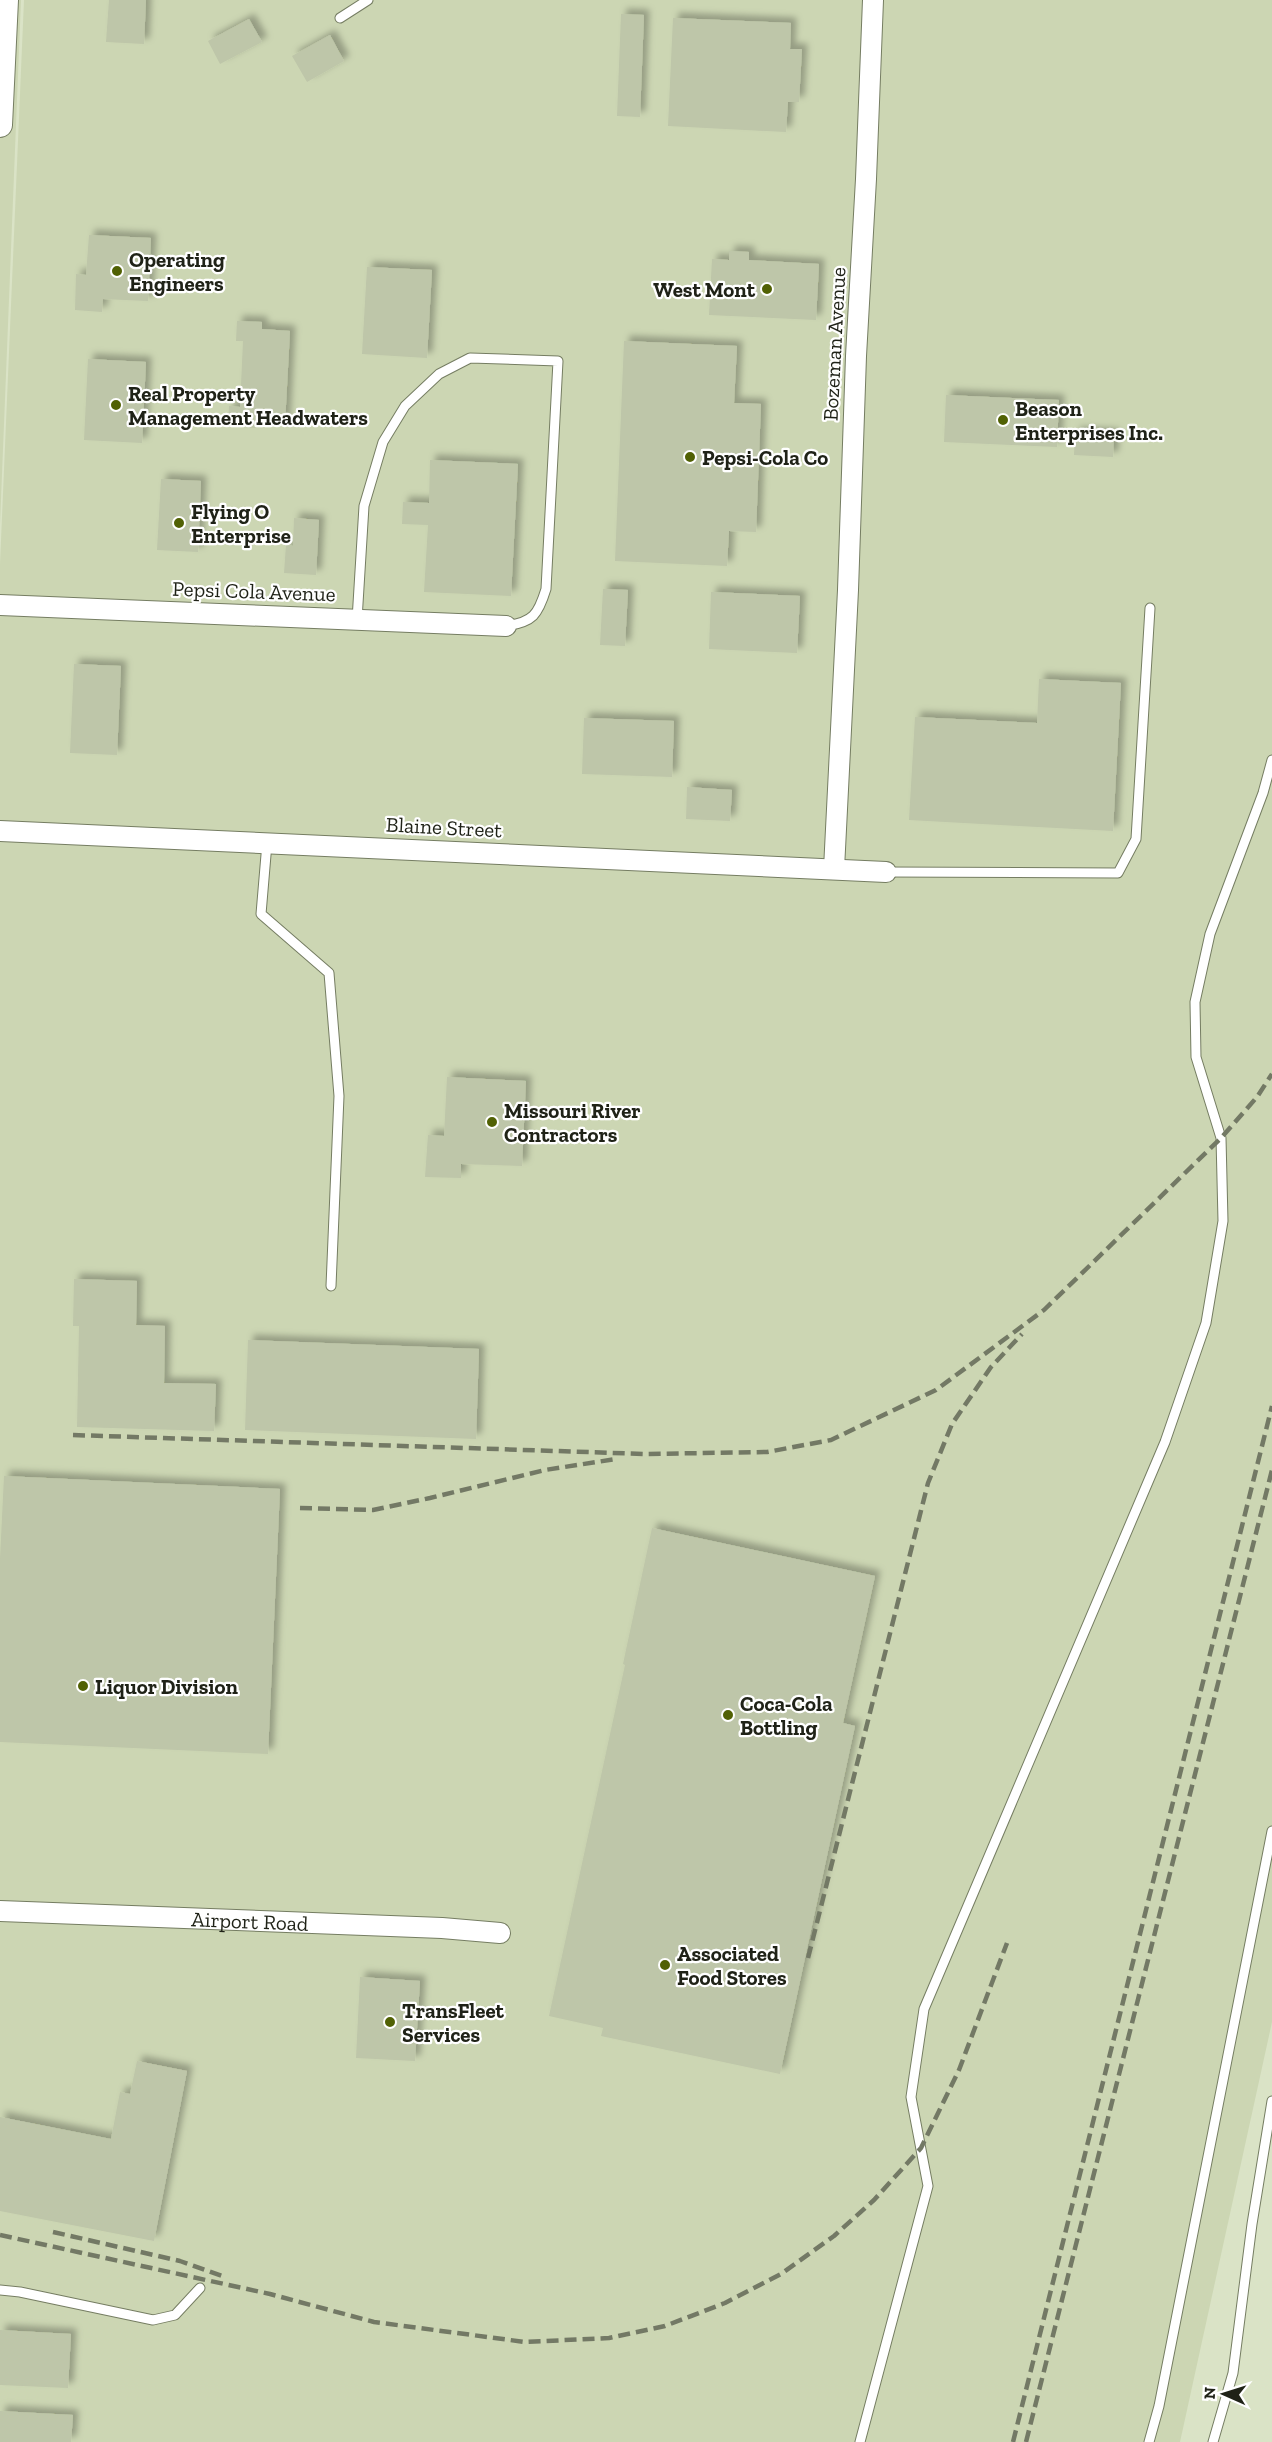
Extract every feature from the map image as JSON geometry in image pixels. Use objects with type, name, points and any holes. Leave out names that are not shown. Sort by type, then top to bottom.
[{"type":"street","points":[[0,125],[6,0]]},
{"type":"street","name":"Bozeman Avenue","points":[[834,870],[848,601],[856,356],[873,0]]},
{"type":"street","name":"Pepsi Cola Avenue","points":[[0,605],[506,626]]},
{"type":"street","name":"Blaine Street","points":[[0,831],[886,872]]},
{"type":"street","name":"Airport Road","points":[[0,1911],[442,1928],[500,1933]]},
{"type":"lane","points":[[340,18],[368,0]]},
{"type":"lane","points":[[357,620],[364,506],[383,442],[405,406],[439,374],[470,358],[558,361],[546,589],[540,610],[524,623],[506,626]]},
{"type":"lane","points":[[886,872],[1118,873],[1136,839],[1150,608]]},
{"type":"lane","points":[[860,2442],[928,2186],[911,2097],[924,2009],[1165,1442],[1206,1323],[1223,1221],[1221,1138],[1196,1057],[1195,1002],[1210,934],[1263,793],[1272,760]]},
{"type":"lane","points":[[267,843],[261,914],[329,973],[339,1096],[331,1286]]},
{"type":"lane","points":[[1149,2442],[1161,2394],[1272,1831]]},
{"type":"lane","points":[[1213,2442],[1233,2373],[1252,2224],[1272,2101]]},
{"type":"lane","points":[[0,2290],[20,2292],[153,2320],[175,2315],[200,2288]]},
{"type":"shaded area","points":[[0,0],[21,0],[0,524]]},
{"type":"shaded area","points":[[24,0],[1272,0],[1272,2022],[1180,2442],[0,2442],[0,564]]},
{"type":"building","points":[[109,0],[146,0],[144,44],[106,42]]},
{"type":"building","points":[[621,14],[644,15],[640,117],[617,116]]},
{"type":"building","points":[[673,18],[791,23],[790,49],[802,49],[799,102],[788,102],[786,132],[668,126]]},
{"type":"building","points":[[249,19],[262,42],[220,64],[208,41]]},
{"type":"building","points":[[330,35],[344,61],[307,82],[292,56]]},
{"type":"building","points":[[89,235],[151,238],[148,301],[103,299],[102,312],[75,310],[76,274],[86,275]]},
{"type":"building","points":[[729,251],[749,252],[749,260],[819,264],[816,320],[709,315],[712,259],[729,260]]},
{"type":"building","points":[[367,267],[432,270],[427,358],[362,354]]},
{"type":"building","points":[[237,321],[262,322],[262,329],[290,331],[285,424],[255,422],[255,428],[228,426],[229,406],[240,407],[243,341],[236,341]]},
{"type":"building","points":[[624,341],[737,346],[734,403],[761,404],[756,532],[729,531],[727,566],[615,561]]},
{"type":"building","points":[[88,359],[146,362],[142,443],[84,440]]},
{"type":"building","points":[[946,395],[1059,400],[1057,447],[944,442]]},
{"type":"building","points":[[1075,432],[1114,434],[1113,457],[1074,455]]},
{"type":"building","points":[[430,460],[518,464],[511,596],[424,592],[428,525],[402,524],[403,502],[429,503]]},
{"type":"building","points":[[161,479],[201,481],[198,552],[157,550]]},
{"type":"building","points":[[294,518],[319,520],[316,575],[284,573],[286,545],[293,546]]},
{"type":"building","points":[[603,589],[628,590],[625,646],[600,645]]},
{"type":"building","points":[[711,592],[800,596],[797,653],[709,649]]},
{"type":"building","points":[[74,664],[121,666],[117,755],[70,753]]},
{"type":"building","points":[[1039,679],[1121,683],[1113,831],[909,820],[915,717],[1037,723]]},
{"type":"building","points":[[584,718],[674,721],[672,777],[582,774]]},
{"type":"building","points":[[687,787],[732,790],[730,821],[686,819]]},
{"type":"building","points":[[447,1077],[526,1081],[522,1166],[461,1164],[461,1178],[425,1177],[428,1135],[444,1136]]},
{"type":"building","points":[[74,1279],[137,1281],[136,1325],[165,1326],[164,1383],[216,1384],[214,1431],[77,1427],[79,1326],[73,1326]]},
{"type":"building","points":[[248,1340],[479,1349],[476,1439],[245,1430]]},
{"type":"building","points":[[4,1476],[280,1489],[268,1754],[0,1742],[0,1559]]},
{"type":"building","points":[[652,1528],[875,1576],[843,1723],[855,1726],[780,2074],[601,2036],[603,2028],[549,2016],[625,1665],[623,1664]]},
{"type":"building","points":[[360,1977],[420,1981],[415,2061],[356,2058]]},
{"type":"building","points":[[137,2061],[187,2071],[154,2241],[0,2211],[0,2117],[111,2139],[120,2092],[130,2094]]},
{"type":"building","points":[[0,2330],[71,2334],[68,2388],[0,2385]]},
{"type":"building","points":[[0,2411],[73,2415],[71,2442],[0,2442]]},
{"type":"railway","points":[[73,1435],[646,1454],[767,1452],[831,1440],[936,1390],[1044,1310],[1221,1138],[1257,1097],[1272,1074]]},
{"type":"railway","points":[[808,1958],[928,1483],[952,1424],[991,1367],[1022,1334]]},
{"type":"railway","points":[[1013,2442],[1272,1406]]},
{"type":"railway","points":[[300,1508],[373,1510],[545,1470],[616,1459]]},
{"type":"railway","points":[[1026,2442],[1272,1470]]},
{"type":"railway","points":[[0,2235],[270,2294],[374,2322],[525,2342],[609,2338],[665,2326],[725,2303],[781,2274],[834,2236],[874,2200],[921,2148],[959,2070],[1007,1943]]},
{"type":"railway","points":[[53,2232],[180,2261],[225,2277]]},
{"type":"place","name":"Operating Engineers","points":[[117,271]]},
{"type":"place","name":"West Mont","points":[[767,289]]},
{"type":"place","name":"Real Property Management Headwaters","points":[[116,405]]},
{"type":"place","name":"Beason Enterprises Inc.","points":[[1003,420]]},
{"type":"place","name":"Pepsi-Cola Co","points":[[690,457]]},
{"type":"place","name":"Flying O Enterprise","points":[[179,523]]},
{"type":"place","name":"Missouri River Contractors","points":[[492,1122]]},
{"type":"place","name":"Liquor Division","points":[[83,1686]]},
{"type":"place","name":"Coca-Cola Bottling","points":[[728,1715]]},
{"type":"place","name":"Associated Food Stores","points":[[665,1965]]},
{"type":"place","name":"TransFleet Services","points":[[390,2022]]}]
